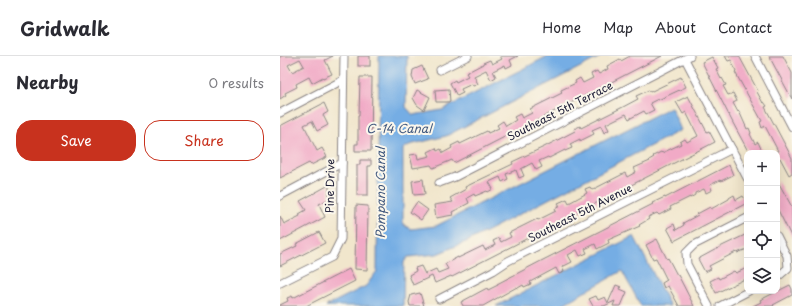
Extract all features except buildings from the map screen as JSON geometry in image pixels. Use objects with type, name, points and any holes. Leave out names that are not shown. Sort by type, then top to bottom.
[{"type":"street","name":"Pine Drive","points":[[280,283],[332,257],[341,239],[344,56]]},
{"type":"street","points":[[440,70],[468,56]]},
{"type":"street","points":[[755,56],[792,127]]},
{"type":"street","points":[[688,57],[744,172]]},
{"type":"street","name":"Southeast 5th Terrace","points":[[439,183],[459,175],[688,57]]},
{"type":"street","points":[[280,113],[343,80]]},
{"type":"street","name":"Southeast 5th Avenue","points":[[439,299],[493,271],[508,261],[732,149]]},
{"type":"street","points":[[280,196],[342,163]]},
{"type":"street","points":[[709,306],[688,264],[686,253],[694,245],[744,220]]},
{"type":"street","points":[[780,242],[787,256],[788,268],[780,275]]},
{"type":"street","points":[[720,306],[744,294]]},
{"type":"water","name":"C-14 Canal","points":[[379,56],[407,56],[406,107],[413,115],[442,110],[548,56],[602,56],[446,136],[409,145],[403,149],[403,222],[405,226],[411,229],[436,226],[671,107],[681,130],[468,241],[437,254],[408,257],[404,262],[403,306],[326,306],[366,286],[377,271]]},
{"type":"water","points":[[634,236],[670,306],[641,306],[622,271],[563,304],[563,306],[496,306]]},
{"type":"water label","name":"Pompano Canal","points":[[381,193]]}]
